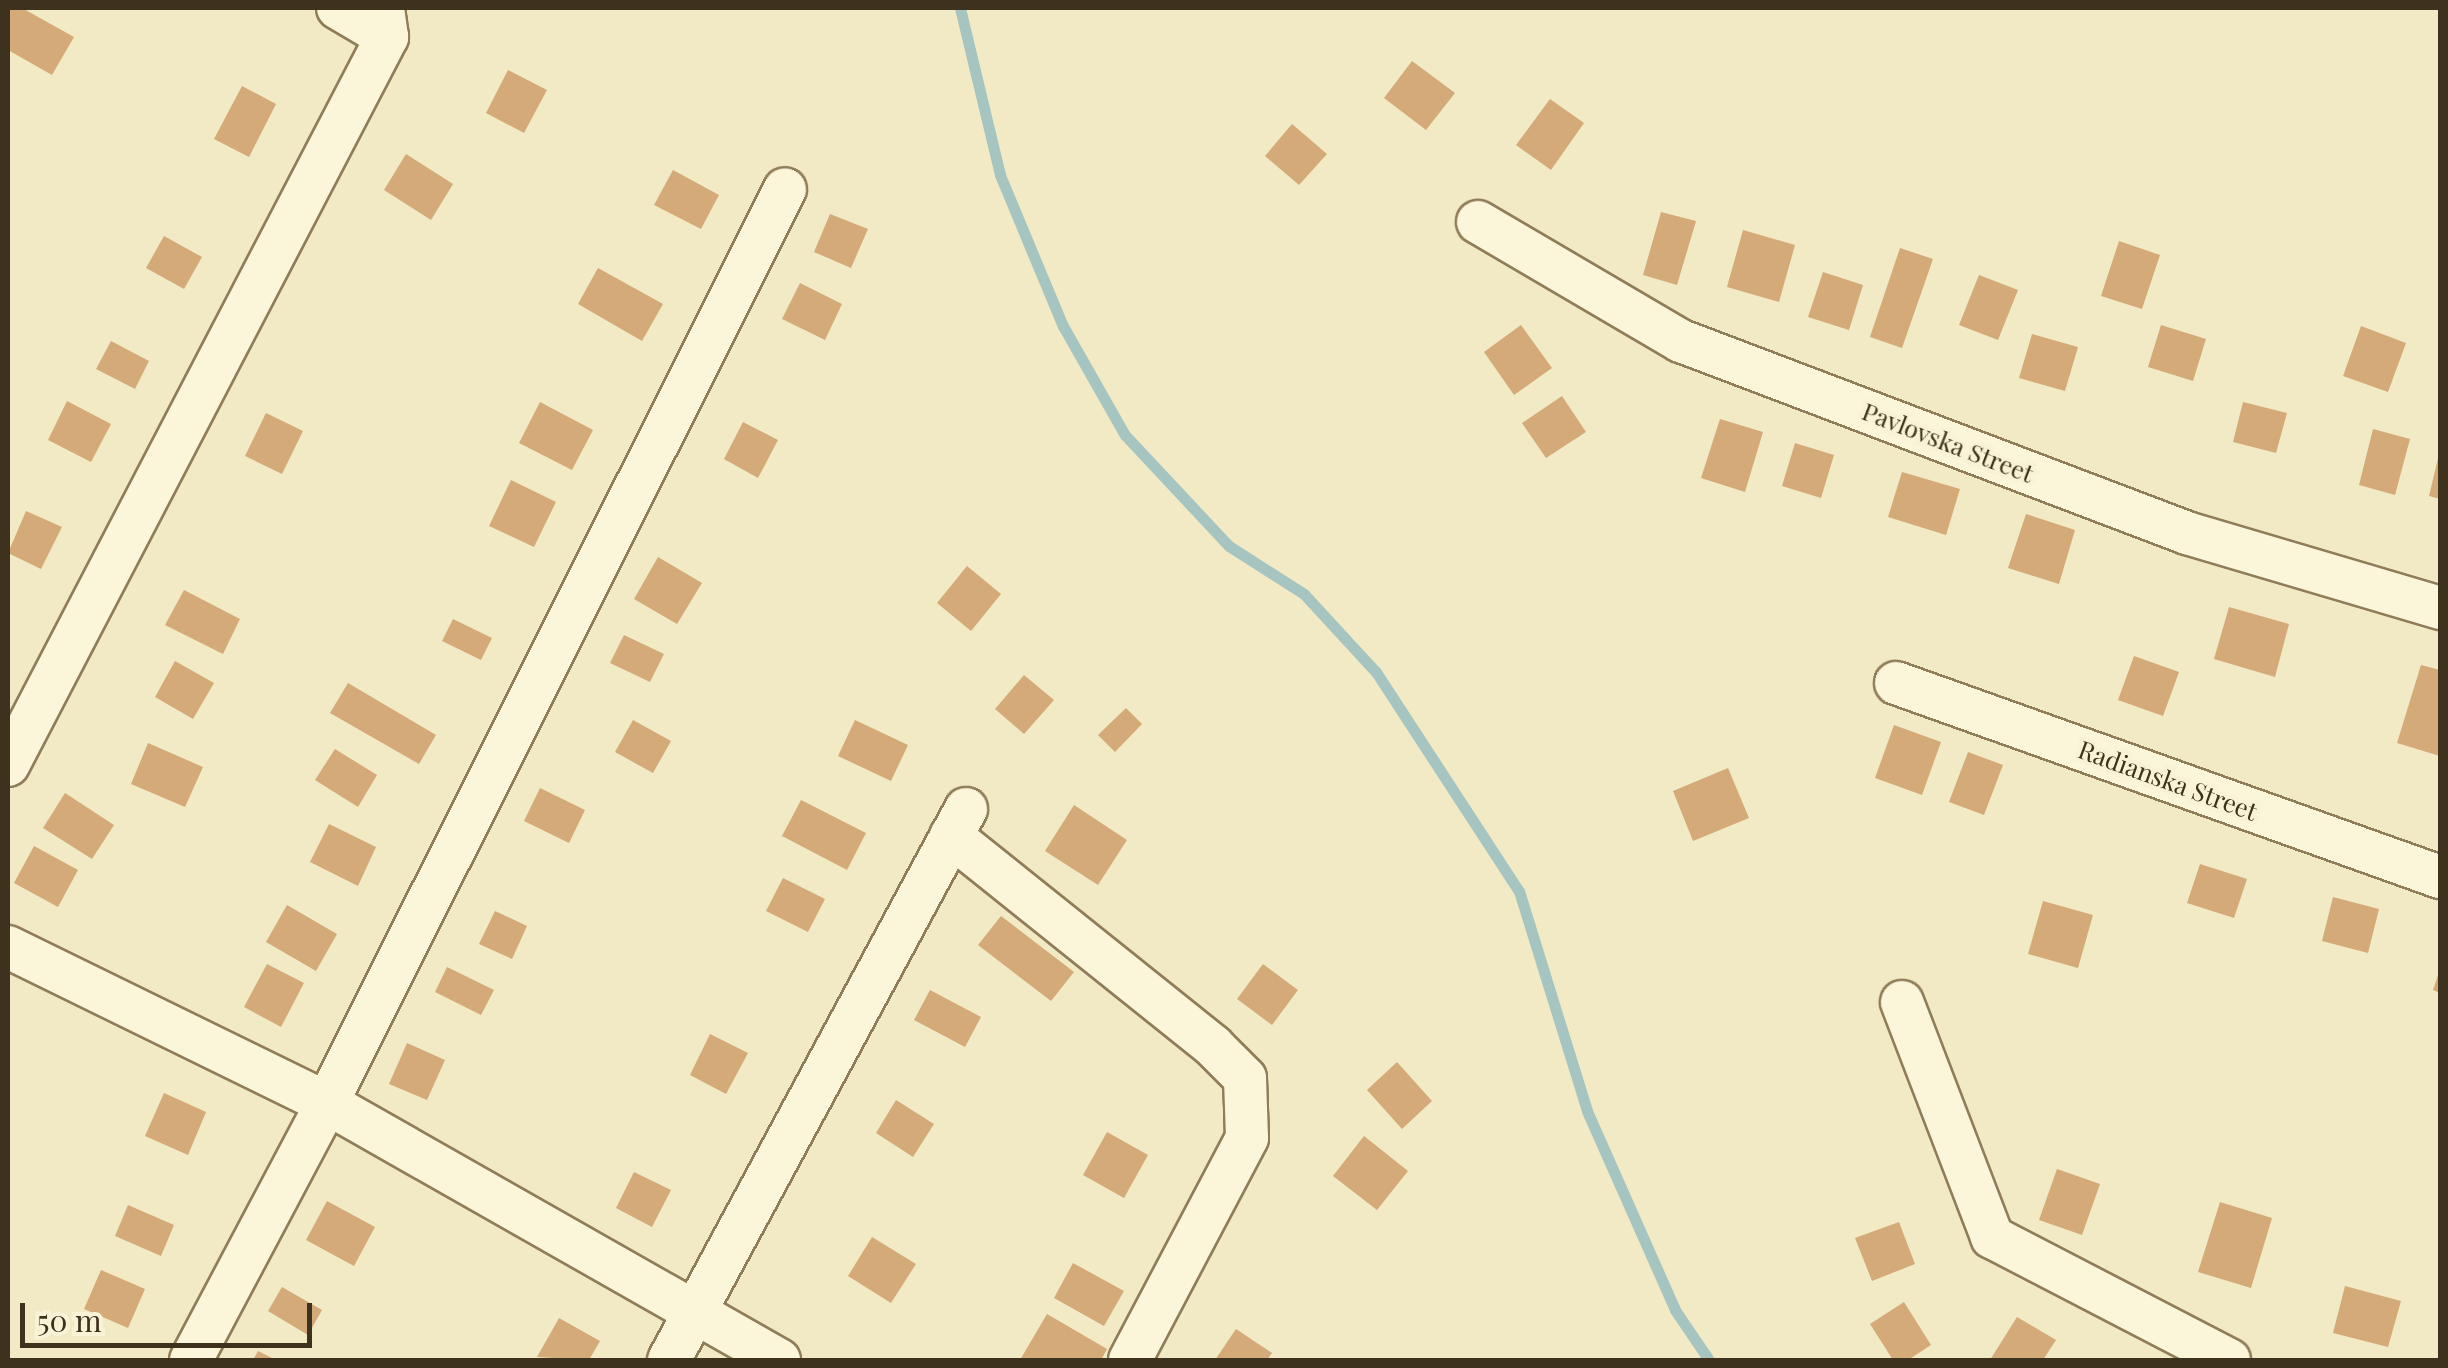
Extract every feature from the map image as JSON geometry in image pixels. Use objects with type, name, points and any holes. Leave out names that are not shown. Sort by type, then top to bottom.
[{"type":"street","points":[[8,765],[385,22],[338,8]]},
{"type":"street","points":[[191,1360],[327,1103],[785,189]]},
{"type":"street","name":"Pavlovska Street","points":[[1478,222],[1681,341],[2187,533],[2440,608]]},
{"type":"street","name":"Radianska Street","points":[[1896,683],[2440,877]]},
{"type":"street","points":[[669,1360],[958,822],[1245,1078],[1247,1138],[1130,1360]]},
{"type":"street","points":[[8,947],[327,1103],[780,1360]]},
{"type":"street","points":[[1902,1002],[1992,1237],[2229,1360]]},
{"type":"building","points":[[9,8],[22,8],[74,37],[52,75],[8,50]]},
{"type":"building","points":[[1412,61],[1455,93],[1426,130],[1384,98]]},
{"type":"building","points":[[508,70],[547,90],[524,133],[486,113]]},
{"type":"building","points":[[242,86],[276,104],[249,157],[214,139]]},
{"type":"building","points":[[1550,99],[1584,123],[1551,170],[1516,145]]},
{"type":"building","points":[[1292,124],[1327,154],[1299,185],[1265,156]]},
{"type":"building","points":[[406,154],[453,184],[431,220],[384,190]]},
{"type":"building","points":[[673,170],[719,195],[701,229],[654,205]]},
{"type":"building","points":[[1661,212],[1696,221],[1677,285],[1643,275]]},
{"type":"building","points":[[830,214],[868,229],[851,268],[814,252]]},
{"type":"building","points":[[1743,230],[1795,245],[1779,302],[1727,287]]},
{"type":"building","points":[[164,236],[202,257],[184,289],[146,268]]},
{"type":"building","points":[[2119,241],[2160,255],[2142,309],[2101,296]]},
{"type":"building","points":[[1900,248],[1933,259],[1902,348],[1870,337]]},
{"type":"building","points":[[598,268],[663,304],[642,341],[578,304]]},
{"type":"building","points":[[1823,272],[1863,285],[1849,330],[1808,317]]},
{"type":"building","points":[[1979,275],[2018,290],[1998,340],[1959,325]]},
{"type":"building","points":[[800,283],[842,304],[825,340],[782,319]]},
{"type":"building","points":[[1521,325],[1552,368],[1514,395],[1484,352]]},
{"type":"building","points":[[2161,325],[2206,339],[2193,381],[2148,367]]},
{"type":"building","points":[[2361,326],[2406,343],[2388,392],[2343,376]]},
{"type":"building","points":[[2032,334],[2078,347],[2065,391],[2019,378]]},
{"type":"building","points":[[111,341],[149,361],[135,389],[96,369]]},
{"type":"building","points":[[1562,396],[1586,432],[1546,458],[1522,423]]},
{"type":"building","points":[[67,401],[111,424],[91,462],[48,440]]},
{"type":"building","points":[[540,402],[593,430],[572,470],[519,443]]},
{"type":"building","points":[[2243,402],[2287,413],[2276,453],[2233,442]]},
{"type":"building","points":[[266,413],[303,431],[282,474],[245,456]]},
{"type":"building","points":[[1720,419],[1763,432],[1745,492],[1701,478]]},
{"type":"building","points":[[743,422],[778,440],[758,478],[724,459]]},
{"type":"building","points":[[2373,429],[2410,439],[2395,495],[2359,485]]},
{"type":"building","points":[[1795,443],[1834,455],[1821,498],[1782,486]]},
{"type":"building","points":[[2440,454],[2440,499],[2429,496]]},
{"type":"building","points":[[1902,472],[1960,489],[1946,535],[1888,517]]},
{"type":"building","points":[[511,480],[556,502],[534,547],[489,526]]},
{"type":"building","points":[[26,511],[62,527],[41,569],[8,553]]},
{"type":"building","points":[[2026,514],[2075,530],[2059,584],[2008,568]]},
{"type":"building","points":[[658,557],[702,583],[677,624],[634,599]]},
{"type":"building","points":[[967,566],[1001,594],[971,631],[937,603]]},
{"type":"building","points":[[184,590],[240,619],[223,654],[165,625]]},
{"type":"building","points":[[2229,607],[2289,624],[2275,677],[2214,659]]},
{"type":"building","points":[[453,619],[492,638],[481,660],[442,641]]},
{"type":"building","points":[[624,635],[664,654],[650,682],[610,663]]},
{"type":"building","points":[[2134,656],[2179,672],[2163,716],[2118,700]]},
{"type":"building","points":[[175,661],[214,683],[193,719],[155,697]]},
{"type":"building","points":[[2421,665],[2440,670],[2440,756],[2397,743]]},
{"type":"building","points":[[1024,675],[1054,700],[1024,734],[995,709]]},
{"type":"building","points":[[348,683],[436,735],[419,764],[330,713]]},
{"type":"building","points":[[1126,708],[1142,724],[1115,752],[1098,735]]},
{"type":"building","points":[[633,720],[671,741],[653,773],[615,752]]},
{"type":"building","points":[[855,720],[908,745],[891,781],[838,756]]},
{"type":"building","points":[[1894,725],[1941,742],[1922,795],[1875,778]]},
{"type":"building","points":[[148,743],[203,767],[185,807],[131,784]]},
{"type":"building","points":[[335,749],[377,775],[358,807],[315,780]]},
{"type":"building","points":[[1968,752],[2003,765],[1984,815],[1949,802]]},
{"type":"building","points":[[1728,768],[1749,818],[1693,841],[1673,791]]},
{"type":"building","points":[[540,788],[585,810],[569,843],[524,821]]},
{"type":"building","points":[[65,793],[114,825],[92,859],[43,828]]},
{"type":"building","points":[[801,800],[866,833],[847,870],[782,836]]},
{"type":"building","points":[[1074,805],[1127,840],[1098,885],[1045,851]]},
{"type":"building","points":[[329,824],[376,847],[358,886],[310,862]]},
{"type":"building","points":[[34,846],[78,870],[58,907],[14,883]]},
{"type":"building","points":[[2200,864],[2247,879],[2234,918],[2187,903]]},
{"type":"building","points":[[783,878],[825,899],[808,932],[766,911]]},
{"type":"building","points":[[2333,897],[2379,909],[2368,953],[2322,941]]},
{"type":"building","points":[[2043,901],[2093,915],[2078,968],[2028,954]]},
{"type":"building","points":[[287,905],[337,934],[316,971],[266,942]]},
{"type":"building","points":[[495,911],[527,926],[512,959],[479,944]]},
{"type":"building","points":[[1001,916],[1074,972],[1051,1001],[978,945]]},
{"type":"building","points":[[267,964],[304,983],[281,1027],[244,1007]]},
{"type":"building","points":[[1263,964],[1298,990],[1272,1025],[1237,999]]},
{"type":"building","points":[[447,967],[494,990],[481,1015],[435,992]]},
{"type":"building","points":[[2440,969],[2440,993],[2433,990]]},
{"type":"building","points":[[930,990],[981,1017],[965,1047],[914,1020]]},
{"type":"building","points":[[710,1034],[748,1053],[726,1094],[690,1075]]},
{"type":"building","points":[[407,1043],[445,1060],[427,1100],[389,1084]]},
{"type":"building","points":[[1397,1062],[1432,1101],[1402,1129],[1367,1090]]},
{"type":"building","points":[[164,1093],[206,1112],[188,1155],[145,1136]]},
{"type":"building","points":[[896,1100],[934,1124],[913,1157],[876,1133]]},
{"type":"building","points":[[1107,1132],[1148,1155],[1124,1198],[1083,1175]]},
{"type":"building","points":[[1364,1136],[1408,1171],[1377,1210],[1333,1176]]},
{"type":"building","points":[[2057,1169],[2100,1184],[2082,1235],[2039,1220]]},
{"type":"building","points":[[634,1172],[671,1190],[652,1227],[616,1208]]},
{"type":"building","points":[[327,1201],[375,1227],[354,1266],[306,1240]]},
{"type":"building","points":[[2220,1202],[2272,1218],[2251,1288],[2198,1272]]},
{"type":"building","points":[[128,1205],[174,1225],[161,1256],[115,1236]]},
{"type":"building","points":[[1899,1222],[1915,1264],[1872,1281],[1855,1238]]},
{"type":"building","points":[[872,1237],[916,1264],[891,1303],[848,1276]]},
{"type":"building","points":[[1073,1263],[1124,1291],[1104,1326],[1054,1298]]},
{"type":"building","points":[[101,1270],[145,1289],[128,1328],[84,1309]]},
{"type":"building","points":[[2345,1286],[2401,1301],[2388,1347],[2333,1333]]},
{"type":"building","points":[[282,1287],[322,1310],[308,1335],[268,1311]]},
{"type":"building","points":[[1904,1302],[1931,1345],[1908,1360],[1893,1360],[1870,1324]]},
{"type":"building","points":[[1047,1314],[1107,1349],[1101,1360],[1020,1360]]},
{"type":"building","points":[[2017,1317],[2056,1340],[2043,1360],[1990,1360]]},
{"type":"building","points":[[559,1318],[600,1341],[589,1360],[537,1357]]},
{"type":"building","points":[[1236,1329],[1272,1353],[1267,1360],[1215,1360]]},
{"type":"building","points":[[258,1351],[276,1360],[253,1360]]},
{"type":"waterway","points":[[960,8],[1000,175],[1063,326],[1125,435],[1229,546],[1304,594],[1376,672],[1519,891],[1587,1111],[1675,1310],[1709,1360]]}]
